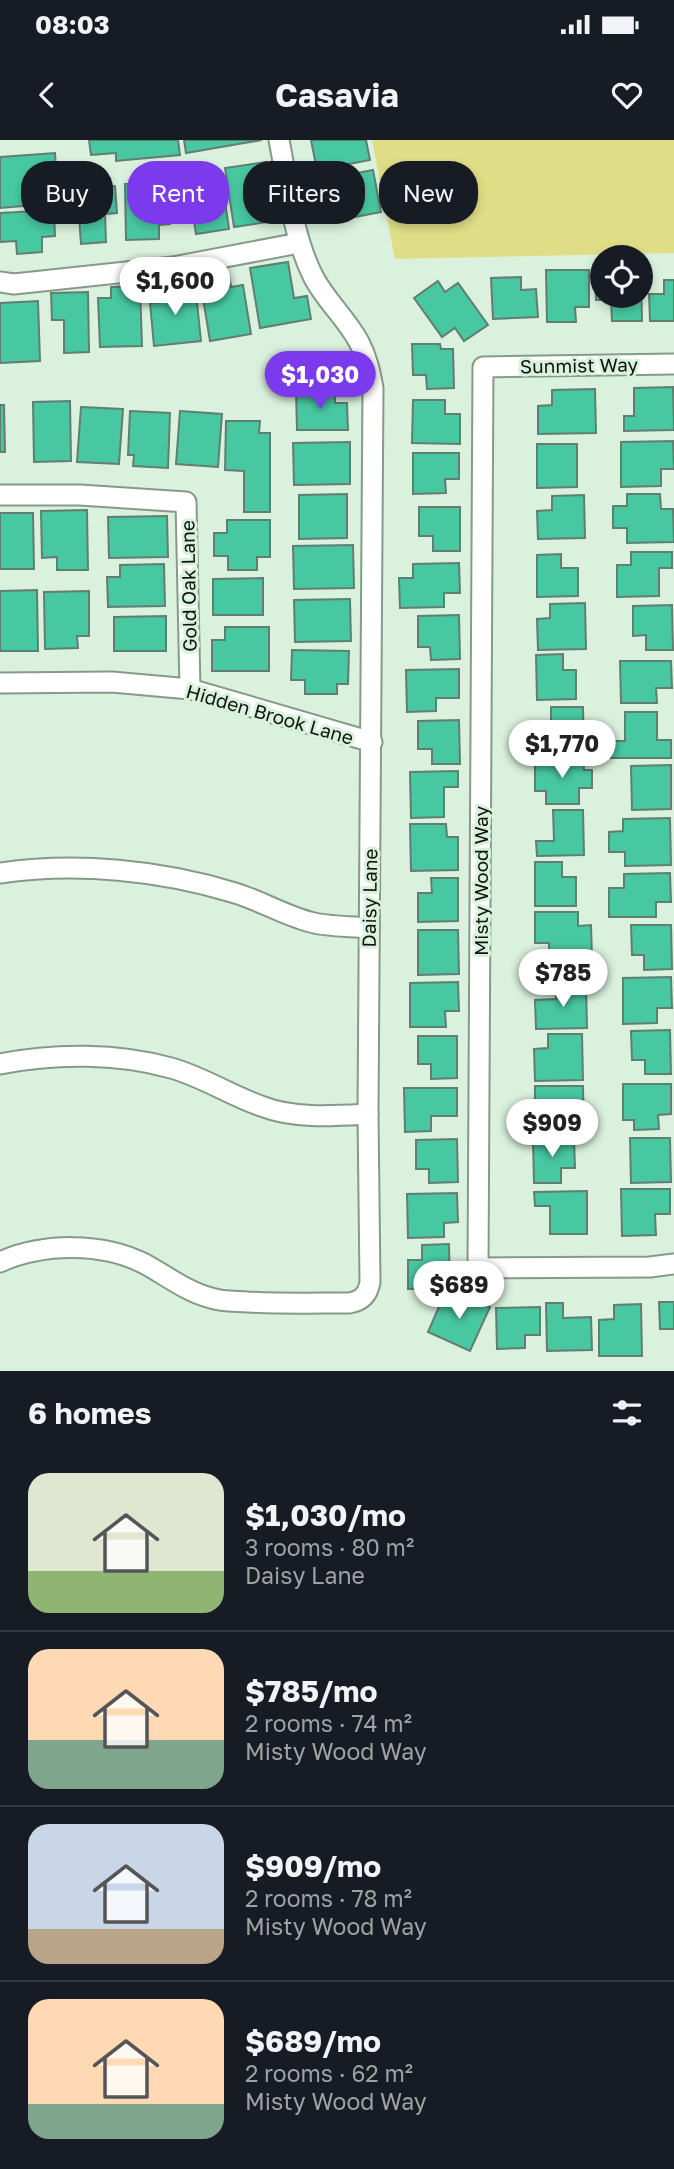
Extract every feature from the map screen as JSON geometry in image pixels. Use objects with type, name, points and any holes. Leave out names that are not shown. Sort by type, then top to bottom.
[{"type":"street","name":"Daisy Lane","points":[[0,1262],[17,1255],[48,1249],[107,1251],[127,1256],[180,1286],[219,1300],[276,1303],[357,1302],[368,1291],[373,388],[368,363],[359,343],[313,277],[299,243],[279,140]]},
{"type":"street","points":[[0,282],[14,284],[173,267],[299,243]]},
{"type":"street","name":"Sunmist Way","points":[[484,367],[674,364]]},
{"type":"street","name":"Misty Wood Way","points":[[484,367],[478,1268],[650,1267],[674,1264]]},
{"type":"street","name":"Gold Oak Lane","points":[[0,495],[43,494],[186,502],[190,689]]},
{"type":"street","name":"Hidden Brook Lane","points":[[0,683],[62,681],[190,689],[372,743]]},
{"type":"street","points":[[0,873],[72,869],[150,874],[235,893],[281,913],[313,923],[369,928]]},
{"type":"street","points":[[0,1064],[42,1058],[82,1057],[137,1062],[188,1074],[263,1107],[294,1114],[368,1114]]},
{"type":"shaded area","points":[[372,140],[674,140],[674,253],[653,253],[653,245],[590,245],[590,255],[395,259],[388,224],[478,224],[478,161],[379,161],[379,176]]},
{"type":"building","points":[[89,140],[178,140],[180,155],[116,161],[116,153],[91,155]]},
{"type":"building","points":[[184,140],[262,140],[186,153]]},
{"type":"building","points":[[311,140],[366,140],[370,160],[315,161]]},
{"type":"building","points":[[55,153],[55,161],[21,161],[21,206],[0,208],[0,157]]},
{"type":"building","points":[[243,165],[243,224],[254,224],[234,227],[229,194],[229,167]]},
{"type":"building","points":[[373,170],[379,212],[365,215],[365,172]]},
{"type":"building","points":[[125,184],[127,224],[170,224],[159,225],[159,239],[126,240]]},
{"type":"building","points":[[113,186],[117,213],[113,213]]},
{"type":"building","points":[[21,212],[21,224],[55,224],[55,236],[42,237],[42,252],[17,254],[16,241],[0,242],[0,213]]},
{"type":"building","points":[[80,224],[105,224],[106,242],[81,244]]},
{"type":"building","points":[[194,224],[228,224],[229,229],[196,234]]},
{"type":"building","points":[[288,262],[294,298],[307,296],[311,319],[260,328],[250,268]]},
{"type":"building","points":[[546,270],[589,270],[589,307],[575,307],[576,322],[547,322]]},
{"type":"building","points":[[229,275],[231,287],[243,285],[251,334],[210,341],[200,280]]},
{"type":"building","points":[[521,277],[521,290],[536,289],[538,317],[493,319],[491,278]]},
{"type":"building","points":[[664,280],[674,280],[674,321],[650,321],[653,294],[664,294]]},
{"type":"building","points":[[438,281],[445,292],[458,283],[488,325],[464,341],[455,328],[442,337],[414,298]]},
{"type":"building","points":[[185,285],[186,295],[196,293],[201,341],[154,346],[150,303],[162,302],[161,287]]},
{"type":"building","points":[[140,286],[142,346],[100,347],[98,298],[111,298],[111,287]]},
{"type":"building","points":[[88,292],[89,352],[64,353],[64,320],[52,320],[51,293]]},
{"type":"building","points":[[38,301],[40,361],[0,363],[0,303]]},
{"type":"building","points":[[611,308],[642,308],[642,321],[612,321]]},
{"type":"building","points":[[412,344],[440,344],[441,349],[453,349],[454,388],[427,389],[426,375],[413,375]]},
{"type":"building","points":[[673,387],[674,430],[624,431],[624,416],[634,416],[634,388]]},
{"type":"building","points":[[595,389],[596,433],[538,434],[538,406],[552,405],[552,390]]},
{"type":"building","points":[[335,390],[335,403],[347,403],[348,430],[297,430],[296,391]]},
{"type":"building","points":[[413,400],[445,400],[445,414],[460,414],[460,444],[412,443]]},
{"type":"building","points":[[70,401],[71,461],[34,462],[33,402]]},
{"type":"building","points":[[0,405],[4,405],[5,452],[0,452]]},
{"type":"building","points":[[81,407],[123,409],[119,464],[77,462]]},
{"type":"building","points":[[130,411],[170,413],[168,468],[133,466],[134,455],[128,455]]},
{"type":"building","points":[[180,411],[222,414],[218,467],[176,464]]},
{"type":"building","points":[[226,421],[260,421],[259,433],[270,433],[270,512],[244,512],[244,471],[225,470]]},
{"type":"building","points":[[673,441],[674,469],[661,469],[661,486],[621,487],[621,442]]},
{"type":"building","points":[[350,442],[350,484],[294,485],[293,443]]},
{"type":"building","points":[[537,444],[577,444],[577,487],[537,488]]},
{"type":"building","points":[[413,453],[459,453],[459,479],[445,479],[446,493],[413,494]]},
{"type":"building","points":[[347,494],[347,538],[299,539],[299,495]]},
{"type":"building","points":[[627,494],[660,494],[661,509],[673,509],[674,542],[627,543],[627,528],[613,528],[613,506],[627,506]]},
{"type":"building","points":[[584,495],[585,538],[538,539],[537,511],[552,510],[552,496]]},
{"type":"building","points":[[419,507],[460,507],[460,551],[433,551],[433,536],[419,536]]},
{"type":"building","points":[[87,510],[88,570],[57,570],[57,557],[42,558],[41,511]]},
{"type":"building","points":[[0,513],[33,513],[34,569],[0,569]]},
{"type":"building","points":[[167,516],[168,557],[109,558],[108,517]]},
{"type":"building","points":[[227,520],[270,520],[270,557],[257,557],[257,570],[228,570],[228,556],[214,556],[214,533],[227,533]]},
{"type":"building","points":[[353,545],[354,588],[294,589],[293,546]]},
{"type":"building","points":[[631,552],[672,552],[672,568],[659,568],[659,596],[617,597],[617,565],[631,565]]},
{"type":"building","points":[[561,554],[561,568],[578,568],[578,596],[537,597],[537,555]]},
{"type":"building","points":[[459,563],[460,593],[444,593],[444,607],[400,608],[399,578],[413,578],[413,564]]},
{"type":"building","points":[[164,564],[165,606],[108,607],[107,577],[120,577],[120,565]]},
{"type":"building","points":[[263,578],[263,615],[213,615],[213,579]]},
{"type":"building","points":[[37,590],[38,651],[0,651],[0,591]]},
{"type":"building","points":[[89,591],[89,636],[77,636],[78,648],[45,649],[44,592]]},
{"type":"building","points":[[350,599],[351,641],[295,642],[294,600]]},
{"type":"building","points":[[585,603],[586,649],[538,650],[537,619],[550,618],[550,604]]},
{"type":"building","points":[[672,605],[673,650],[646,650],[646,635],[633,636],[633,606]]},
{"type":"building","points":[[459,615],[460,659],[431,660],[430,647],[418,647],[418,616]]},
{"type":"building","points":[[166,616],[166,651],[114,651],[114,617]]},
{"type":"building","points":[[225,627],[269,627],[269,671],[212,671],[212,640],[225,640]]},
{"type":"building","points":[[292,650],[349,651],[348,684],[337,684],[337,694],[305,694],[305,680],[291,680]]},
{"type":"building","points":[[563,654],[563,670],[576,670],[576,699],[537,700],[536,655]]},
{"type":"building","points":[[620,661],[671,661],[672,688],[656,688],[657,703],[621,703]]},
{"type":"building","points":[[459,669],[459,698],[436,698],[436,711],[407,712],[406,670]]},
{"type":"building","points":[[551,707],[583,707],[584,752],[537,753],[536,725],[551,725]]},
{"type":"building","points":[[625,712],[657,712],[657,740],[671,740],[671,758],[611,758],[611,741],[625,741]]},
{"type":"building","points":[[459,720],[460,764],[432,764],[432,749],[418,749],[418,721]]},
{"type":"building","points":[[583,758],[584,770],[592,770],[592,788],[579,788],[579,804],[546,804],[546,791],[535,791],[535,759]]},
{"type":"building","points":[[671,765],[671,809],[632,810],[631,766]]},
{"type":"building","points":[[458,771],[458,787],[444,787],[444,817],[411,818],[410,772]]},
{"type":"building","points":[[553,810],[583,810],[584,855],[537,856],[536,841],[554,841]]},
{"type":"building","points":[[670,818],[671,865],[625,866],[625,852],[609,852],[609,832],[623,831],[623,819]]},
{"type":"building","points":[[410,824],[446,824],[447,837],[458,837],[458,870],[411,871]]},
{"type":"building","points":[[535,862],[562,862],[562,877],[576,877],[576,906],[535,906]]},
{"type":"building","points":[[670,873],[671,902],[656,902],[656,917],[609,917],[609,888],[624,888],[624,874]]},
{"type":"building","points":[[431,878],[458,878],[458,921],[418,922],[418,893],[432,893]]},
{"type":"building","points":[[535,912],[578,912],[578,926],[591,925],[592,958],[549,958],[549,943],[535,943]]},
{"type":"building","points":[[631,925],[671,925],[672,969],[644,970],[644,955],[632,955]]},
{"type":"building","points":[[418,930],[458,930],[459,974],[418,975]]},
{"type":"building","points":[[671,977],[672,1008],[657,1008],[657,1023],[623,1024],[623,978]]},
{"type":"building","points":[[458,982],[459,1011],[445,1011],[446,1027],[410,1027],[410,983]]},
{"type":"building","points":[[586,985],[587,1028],[536,1029],[535,1000],[556,999],[556,986]]},
{"type":"building","points":[[670,1030],[671,1074],[645,1074],[645,1060],[632,1060],[631,1031]]},
{"type":"building","points":[[548,1034],[582,1034],[583,1080],[535,1081],[534,1049],[548,1048]]},
{"type":"building","points":[[418,1036],[457,1036],[457,1078],[431,1079],[431,1064],[418,1064]]},
{"type":"building","points":[[623,1084],[671,1084],[671,1114],[658,1115],[659,1129],[634,1130],[634,1120],[623,1120]]},
{"type":"building","points":[[535,1086],[583,1086],[584,1131],[549,1131],[549,1101],[535,1101]]},
{"type":"building","points":[[404,1088],[457,1088],[457,1116],[431,1116],[431,1131],[405,1132]]},
{"type":"building","points":[[574,1138],[575,1168],[561,1168],[561,1183],[534,1183],[533,1139]]},
{"type":"building","points":[[630,1138],[670,1138],[671,1182],[631,1183]]},
{"type":"building","points":[[457,1139],[458,1182],[429,1183],[429,1169],[416,1169],[416,1140]]},
{"type":"building","points":[[621,1189],[670,1189],[670,1214],[655,1214],[656,1235],[622,1236]]},
{"type":"building","points":[[587,1191],[587,1234],[550,1234],[550,1206],[535,1206],[534,1192]]},
{"type":"building","points":[[457,1193],[458,1222],[444,1223],[444,1237],[408,1238],[407,1194]]},
{"type":"building","points":[[449,1244],[450,1288],[408,1289],[408,1260],[422,1260],[422,1245]]},
{"type":"building","points":[[444,1295],[460,1302],[463,1295],[490,1307],[470,1351],[428,1332]]},
{"type":"building","points":[[659,1302],[674,1302],[674,1329],[660,1329]]},
{"type":"building","points":[[546,1303],[563,1303],[563,1318],[591,1317],[592,1350],[547,1351]]},
{"type":"building","points":[[641,1304],[642,1356],[599,1356],[599,1320],[614,1319],[614,1305]]},
{"type":"building","points":[[540,1307],[540,1335],[525,1335],[525,1348],[497,1349],[496,1308]]}]
